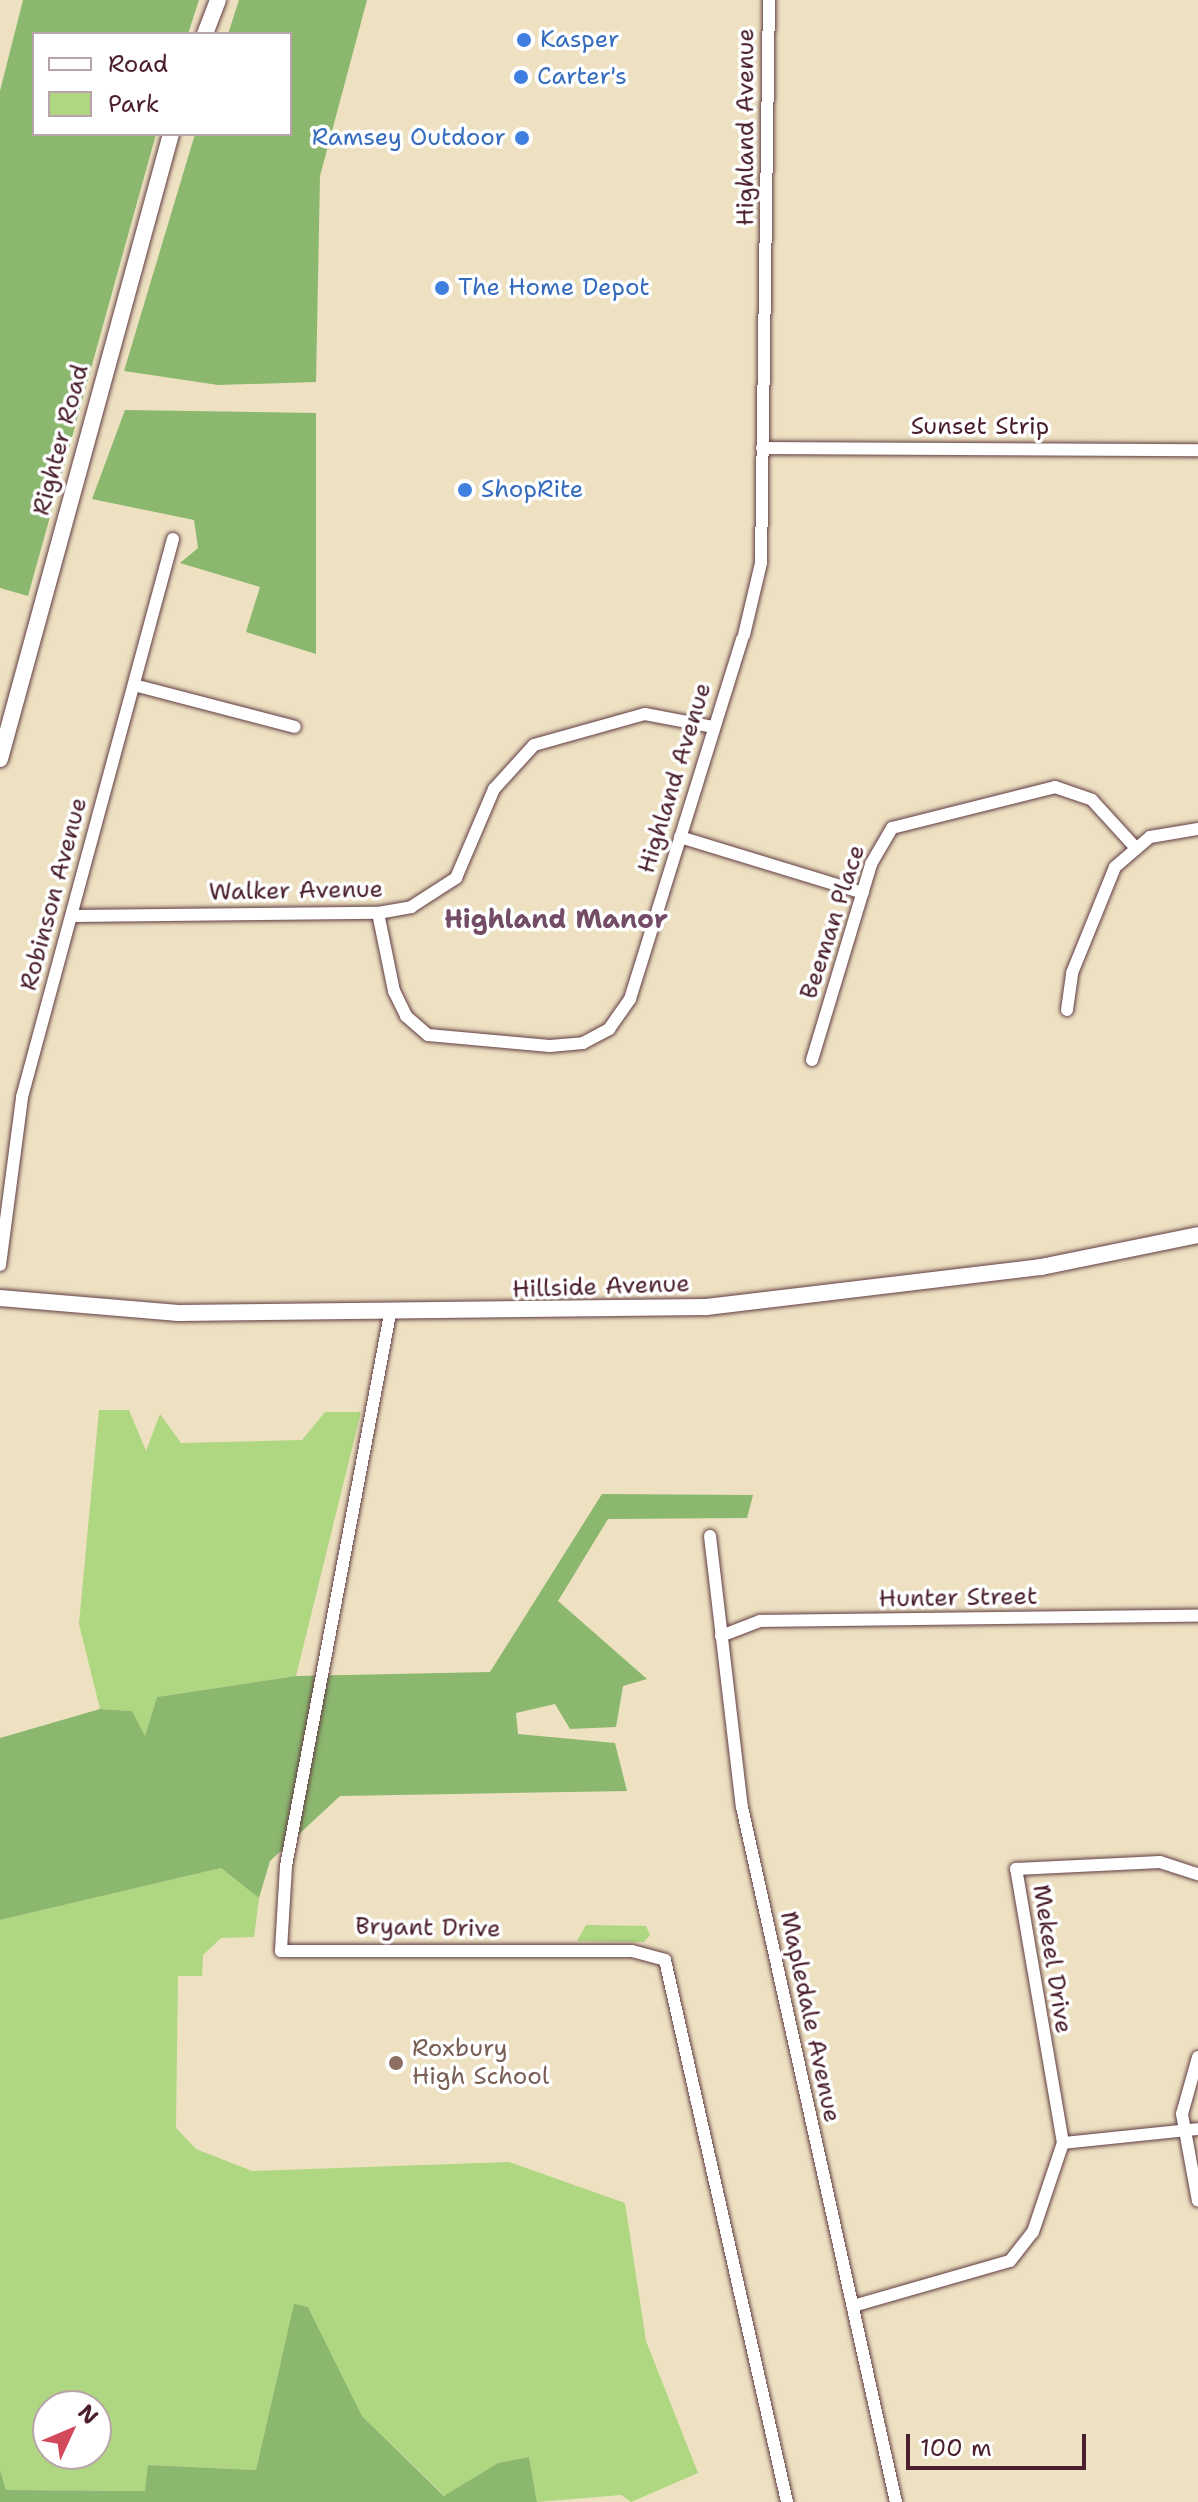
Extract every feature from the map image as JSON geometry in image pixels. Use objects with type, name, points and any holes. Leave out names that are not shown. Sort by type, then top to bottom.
[{"type":"main road","points":[[206,32],[218,0]]},
{"type":"main road","name":"Righter Road","points":[[0,759],[170,136]]},
{"type":"main road","name":"Hillside Avenue","points":[[0,1298],[178,1313],[390,1314],[784,1300],[1041,1267],[1198,1235]]},
{"type":"street","name":"Highland Avenue","points":[[378,913],[394,991],[406,1016],[428,1035],[458,1043],[583,1043],[626,1009],[761,573],[769,0]]},
{"type":"street","name":"Sunset Strip","points":[[762,448],[1198,450]]},
{"type":"street","name":"Robinson Avenue","points":[[0,1265],[22,1097],[173,539]]},
{"type":"street","points":[[134,685],[295,727]]},
{"type":"street","name":"Walker Avenue","points":[[72,916],[378,913],[424,901],[456,878],[494,789],[534,745],[645,714],[713,727]]},
{"type":"street","name":"Beeman Place","points":[[812,1060],[863,893],[892,828],[1037,788],[1092,800],[1134,846]]},
{"type":"street","points":[[1067,1010],[1072,973],[1106,883],[1134,846],[1173,828],[1198,829]]},
{"type":"street","points":[[680,837],[863,893]]},
{"type":"street","name":"Bryant Drive","points":[[390,1314],[286,1866],[281,1951],[632,1951],[665,1960],[787,2502]]},
{"type":"street","name":"Mapledale Avenue","points":[[710,1536],[742,1807],[896,2502]]},
{"type":"street","name":"Hunter Street","points":[[721,1636],[760,1621],[1198,1616]]},
{"type":"street","name":"Mekeel Drive","points":[[1063,2143],[1016,1869],[1160,1862],[1198,1874]]},
{"type":"street","points":[[1198,2057],[1184,2097],[1192,2129],[1198,2201]]},
{"type":"street","points":[[853,2306],[1010,2261],[1033,2232],[1063,2143],[1192,2129]]},
{"type":"green space","points":[[23,0],[199,0],[189,32],[32,32],[32,136],[155,136],[28,596],[0,588],[0,91]]},
{"type":"green space","points":[[239,0],[367,0],[320,176],[316,382],[218,385],[124,371],[194,136],[292,136],[292,32],[229,32]]},
{"type":"green space","points":[[125,410],[316,413],[316,654],[246,632],[260,587],[180,563],[198,548],[194,520],[92,499]]},
{"type":"green space","points":[[99,1410],[129,1410],[146,1451],[160,1414],[181,1443],[302,1440],[325,1412],[361,1412],[296,1676],[157,1697],[145,1737],[132,1711],[100,1709],[79,1624]]},
{"type":"green space","points":[[602,1494],[753,1495],[747,1518],[608,1519],[558,1601],[647,1679],[623,1686],[616,1727],[570,1729],[555,1704],[516,1713],[518,1734],[615,1743],[627,1791],[340,1796],[270,1861],[259,1898],[221,1868],[0,1920],[0,1738],[100,1709],[132,1711],[145,1736],[157,1697],[296,1676],[490,1672]]},
{"type":"green space","points":[[221,1868],[259,1898],[254,1937],[221,1938],[203,1955],[202,1976],[178,1976],[176,2128],[196,2149],[252,2171],[509,2162],[625,2203],[646,2341],[698,2473],[631,2502],[621,2495],[537,2502],[529,2457],[498,2463],[445,2496],[362,2416],[308,2307],[294,2305],[256,2470],[149,2465],[146,2491],[6,2490],[0,2470],[0,1920]]},
{"type":"green space","points":[[586,1925],[646,1926],[650,1935],[644,1942],[577,1941]]},
{"type":"green space","points":[[294,2304],[308,2307],[362,2416],[444,2496],[498,2463],[529,2457],[537,2502],[0,2502],[0,2470],[6,2490],[145,2491],[148,2465],[256,2470]]},
{"type":"place","name":"Kasper","points":[[524,40]]},
{"type":"place","name":"Carter's","points":[[521,77]]},
{"type":"place","name":"Ramsey Outdoor","points":[[522,138]]},
{"type":"place","name":"The Home Depot","points":[[442,288]]},
{"type":"place","name":"ShopRite","points":[[465,490]]},
{"type":"place","name":"Roxbury High School","points":[[396,2063]]},
{"type":"district","name":"Highland Manor","points":[[556,919]]}]
